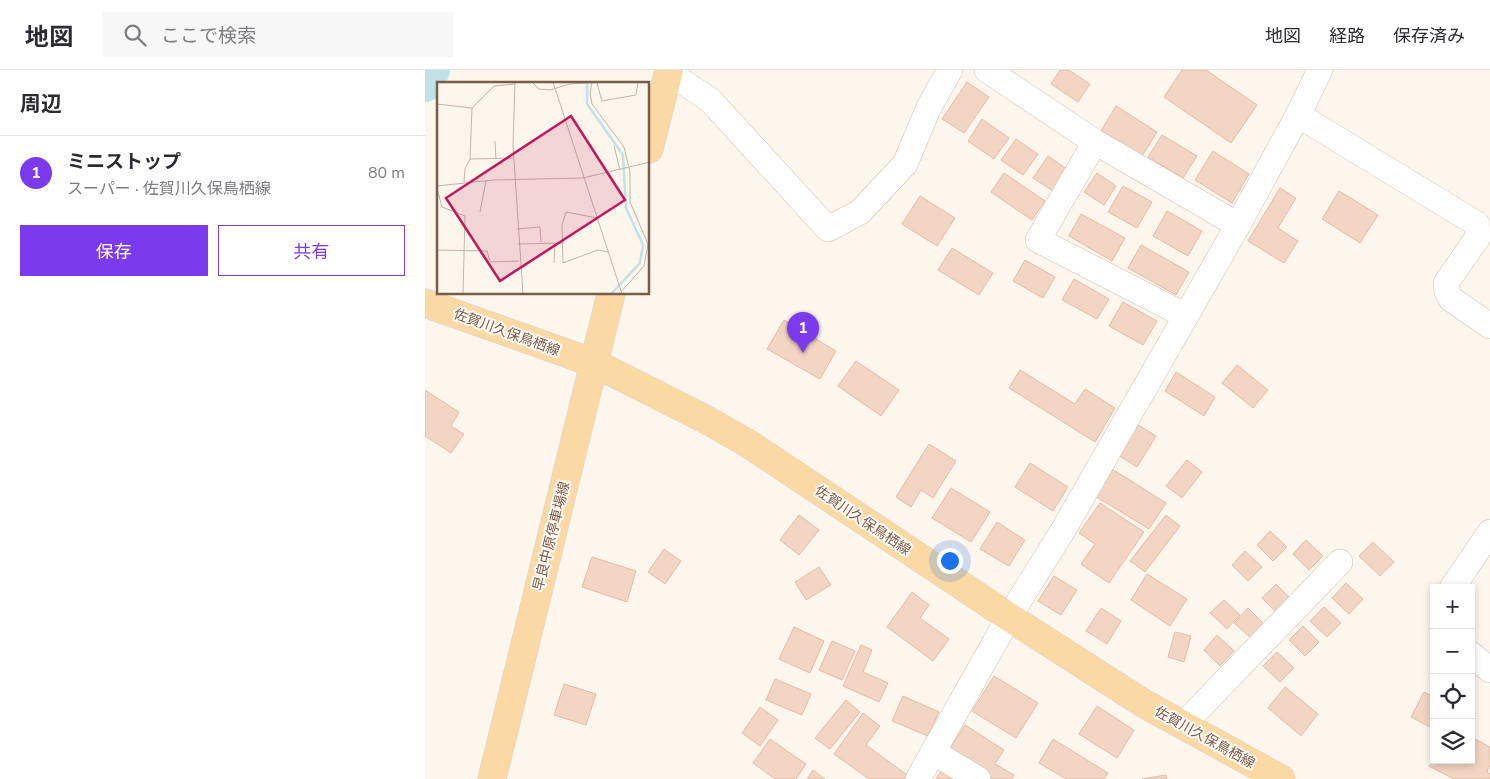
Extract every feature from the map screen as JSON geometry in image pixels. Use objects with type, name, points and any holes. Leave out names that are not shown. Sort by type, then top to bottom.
[{"type":"main road","points":[[650,145],[669,71]]},
{"type":"main road","name":"早良中原停車場線","points":[[492,779],[611,295]]},
{"type":"main road","name":"佐賀川久保鳥栖線","points":[[425,303],[594,363],[705,419],[749,444],[1009,617],[1143,703],[1281,779]]},
{"type":"street","points":[[669,71],[710,100],[828,229],[860,212],[905,164],[929,107],[949,70]]},
{"type":"street","points":[[987,70],[1017,78],[1095,142],[1238,225]]},
{"type":"street","points":[[918,779],[1009,617],[1065,527],[1238,225],[1299,115],[1320,70]]},
{"type":"street","points":[[1299,115],[1477,224],[1478,237],[1446,284],[1447,292],[1451,299],[1490,326]]},
{"type":"street","points":[[1095,142],[1039,240],[1186,316]]},
{"type":"street","points":[[1455,584],[1490,532]]},
{"type":"street","points":[[1183,725],[1340,562]]},
{"type":"street","points":[[1475,657],[1490,670]]},
{"type":"street","points":[[933,752],[978,779]]},
{"type":"building","points":[[1060,70],[1069,70],[1090,84],[1078,102],[1051,84]]},
{"type":"building","points":[[1182,70],[1206,70],[1257,105],[1231,143],[1164,97]]},
{"type":"building","points":[[967,82],[989,97],[964,133],[942,119]]},
{"type":"building","points":[[1116,106],[1157,132],[1142,156],[1101,131]]},
{"type":"building","points":[[982,119],[1009,138],[994,159],[968,141]]},
{"type":"building","points":[[1162,135],[1197,156],[1183,178],[1148,157]]},
{"type":"building","points":[[1016,139],[1038,154],[1023,175],[1001,160]]},
{"type":"building","points":[[1213,151],[1249,174],[1232,203],[1195,180]]},
{"type":"building","points":[[1048,156],[1068,170],[1053,191],[1033,178]]},
{"type":"building","points":[[1004,173],[1045,201],[1032,220],[991,192]]},
{"type":"building","points":[[1097,173],[1116,186],[1104,205],[1084,192]]},
{"type":"building","points":[[1123,186],[1152,202],[1137,228],[1108,212]]},
{"type":"building","points":[[1280,188],[1296,198],[1278,228],[1298,241],[1284,263],[1248,241]]},
{"type":"building","points":[[1339,191],[1378,215],[1360,243],[1322,219]]},
{"type":"building","points":[[920,196],[955,218],[937,246],[902,224]]},
{"type":"building","points":[[1167,211],[1202,231],[1188,256],[1153,236]]},
{"type":"building","points":[[1081,214],[1125,238],[1112,261],[1069,236]]},
{"type":"building","points":[[1141,245],[1189,272],[1176,295],[1128,268]]},
{"type":"building","points":[[952,248],[993,273],[979,295],[938,270]]},
{"type":"building","points":[[1025,260],[1055,277],[1043,298],[1013,281]]},
{"type":"building","points":[[1074,279],[1109,299],[1097,319],[1062,300]]},
{"type":"building","points":[[1123,302],[1157,321],[1143,345],[1109,326]]},
{"type":"building","points":[[784,320],[836,351],[820,379],[767,349]]},
{"type":"building","points":[[856,361],[899,390],[881,416],[838,386]]},
{"type":"building","points":[[1237,365],[1268,390],[1253,408],[1222,383]]},
{"type":"building","points":[[1020,370],[1075,404],[1085,389],[1115,408],[1095,442],[1009,388]]},
{"type":"building","points":[[1176,372],[1215,397],[1204,416],[1165,391]]},
{"type":"building","points":[[425,390],[459,412],[451,426],[464,434],[451,453],[425,436]]},
{"type":"building","points":[[1135,423],[1156,436],[1137,467],[1116,454]]},
{"type":"building","points":[[929,444],[956,461],[933,498],[921,490],[911,507],[896,497]]},
{"type":"building","points":[[1187,460],[1202,472],[1182,498],[1166,486]]},
{"type":"building","points":[[1030,463],[1068,487],[1053,511],[1015,487]]},
{"type":"building","points":[[1112,469],[1166,503],[1149,529],[1095,496]]},
{"type":"building","points":[[951,488],[990,512],[971,542],[932,518]]},
{"type":"building","points":[[1100,503],[1144,532],[1109,583],[1081,564],[1095,544],[1079,533]]},
{"type":"building","points":[[799,515],[819,530],[799,555],[780,540]]},
{"type":"building","points":[[1166,515],[1180,526],[1145,572],[1130,561]]},
{"type":"building","points":[[997,522],[1025,540],[1009,566],[980,549]]},
{"type":"building","points":[[1270,531],[1287,547],[1273,561],[1257,545]]},
{"type":"building","points":[[1306,540],[1323,556],[1309,570],[1293,554]]},
{"type":"building","points":[[1373,542],[1394,562],[1380,576],[1359,556]]},
{"type":"building","points":[[664,549],[681,561],[665,584],[648,572]]},
{"type":"building","points":[[1245,551],[1262,567],[1248,581],[1232,565]]},
{"type":"building","points":[[592,557],[636,571],[627,602],[582,587]]},
{"type":"building","points":[[819,567],[831,585],[806,600],[795,582]]},
{"type":"building","points":[[1147,574],[1187,599],[1170,626],[1131,600]]},
{"type":"building","points":[[1054,576],[1077,590],[1061,615],[1038,601]]},
{"type":"building","points":[[1346,583],[1363,599],[1349,614],[1332,598]]},
{"type":"building","points":[[1276,584],[1292,600],[1278,614],[1262,598]]},
{"type":"building","points":[[912,592],[929,605],[920,618],[949,639],[933,661],[887,627]]},
{"type":"building","points":[[1224,600],[1240,615],[1227,629],[1210,613]]},
{"type":"building","points":[[1324,607],[1341,623],[1327,637],[1310,621]]},
{"type":"building","points":[[1101,608],[1121,621],[1107,644],[1086,631]]},
{"type":"building","points":[[1248,608],[1264,624],[1251,638],[1234,623]]},
{"type":"building","points":[[1303,626],[1319,642],[1305,656],[1289,640]]},
{"type":"building","points":[[794,627],[824,641],[810,673],[779,659]]},
{"type":"building","points":[[1175,632],[1191,636],[1184,662],[1168,657]]},
{"type":"building","points":[[1217,635],[1234,651],[1220,666],[1204,650]]},
{"type":"building","points":[[832,641],[855,651],[842,680],[819,670]]},
{"type":"building","points":[[861,645],[872,650],[863,672],[888,683],[879,702],[843,686]]},
{"type":"building","points":[[1277,652],[1294,668],[1280,682],[1263,666]]},
{"type":"building","points":[[994,676],[1038,703],[1016,738],[972,711]]},
{"type":"building","points":[[775,679],[811,694],[802,715],[766,700]]},
{"type":"building","points":[[564,684],[596,694],[586,725],[554,715]]},
{"type":"building","points":[[1285,687],[1318,714],[1301,736],[1268,708]]},
{"type":"building","points":[[1424,692],[1430,695],[1430,727],[1411,717]]},
{"type":"building","points":[[903,696],[939,712],[928,736],[892,721]]},
{"type":"building","points":[[846,700],[860,712],[830,749],[815,738]]},
{"type":"building","points":[[1097,706],[1134,730],[1117,758],[1079,734]]},
{"type":"building","points":[[760,707],[778,720],[760,746],[742,733]]},
{"type":"building","points":[[863,713],[880,726],[866,745],[907,775],[904,779],[869,779],[834,754]]},
{"type":"building","points":[[965,725],[1004,750],[995,764],[1014,775],[1012,779],[987,779],[947,753]]},
{"type":"building","points":[[770,739],[806,764],[796,779],[775,779],[753,763]]},
{"type":"building","points":[[1053,739],[1108,773],[1104,779],[1066,779],[1039,763]]},
{"type":"building","points":[[1475,739],[1490,747],[1490,765],[1487,772],[1490,774],[1490,779],[1454,779],[1429,766],[1430,764],[1475,764]]},
{"type":"building","points":[[813,770],[825,779],[807,779]]},
{"type":"building","points":[[941,771],[954,779],[936,779]]},
{"type":"building","points":[[1166,775],[1167,779],[1142,779]]},
{"type":"waterway","points":[[425,84],[432,70]]},
{"type":"place","name":"ミニストップ","points":[[803,353]]}]
